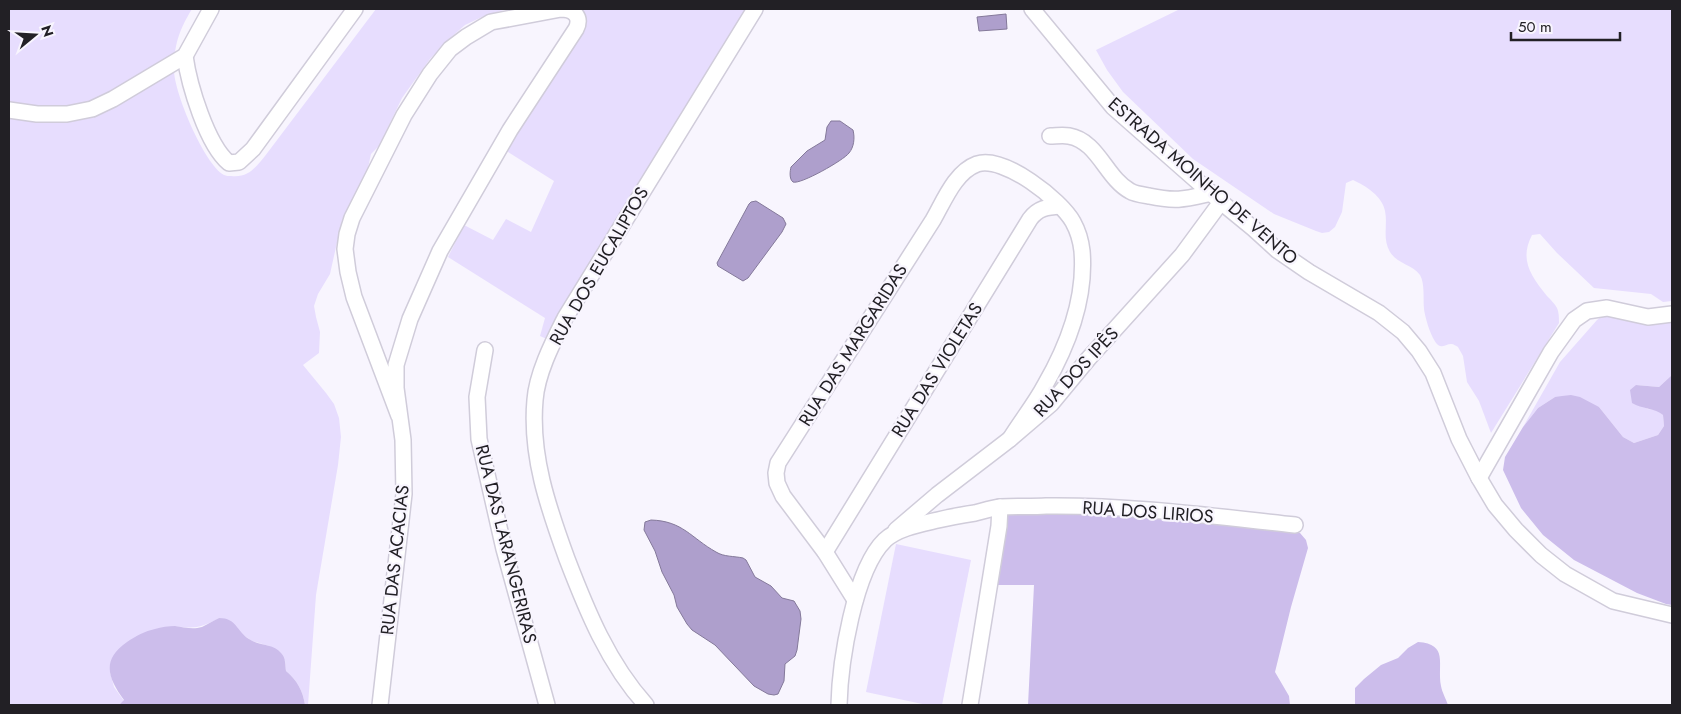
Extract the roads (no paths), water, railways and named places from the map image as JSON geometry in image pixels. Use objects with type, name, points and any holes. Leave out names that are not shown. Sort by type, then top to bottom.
[{"type":"street","points":[[9,110],[37,114],[67,114],[92,109],[113,99],[185,56],[211,9]]},
{"type":"street","points":[[185,56],[187,72],[193,92],[209,135],[222,158],[229,163],[239,162],[253,149],[356,9]]},
{"type":"street","points":[[568,9],[575,13],[578,18],[579,23],[576,29],[510,130],[462,210],[440,251],[410,319],[396,365],[399,416],[354,297],[348,272],[347,234],[352,218],[404,115],[430,74],[450,49],[491,22],[568,9]]},
{"type":"street","name":"RUA DOS EUCALIPTOS","points":[[646,705],[616,667],[580,594],[557,532],[540,475],[534,440],[535,398],[545,360],[565,318],[755,9]]},
{"type":"street","name":"ESTRADA MOINHO DE VENTO","points":[[1032,9],[1114,107],[1217,198],[1254,228],[1277,250],[1309,272],[1379,312],[1403,332],[1419,351],[1433,373],[1459,439],[1495,505],[1541,555],[1565,574],[1613,601],[1672,615]]},
{"type":"street","points":[[1050,136],[1068,136],[1078,139],[1088,146],[1112,177],[1131,192],[1174,200],[1217,198]]},
{"type":"street","name":"RUA DAS MARGARIDAS","points":[[855,600],[825,552],[784,496],[777,483],[776,472],[778,462],[928,228],[952,187],[970,167],[979,163],[989,163],[1008,168],[1031,181],[1048,195],[1073,221],[1082,252],[1081,279],[1076,312],[1067,340],[1045,385],[1010,439]]},
{"type":"street","name":"RUA DOS IPÊS","points":[[886,540],[936,495],[1010,439],[1051,404],[1089,358],[1182,255],[1217,198]]},
{"type":"street","name":"RUA DAS VIOLETAS","points":[[825,552],[1034,213],[1046,206],[1060,206]]},
{"type":"street","points":[[1479,478],[1551,352],[1562,334],[1574,320],[1587,311],[1607,308],[1648,317],[1672,314]]},
{"type":"street","name":"RUA DAS LARANGERIRAS","points":[[485,350],[477,397],[479,439],[504,549],[547,705]]},
{"type":"street","name":"RUA DAS ACACIAS","points":[[380,705],[404,494],[403,440],[399,416]]},
{"type":"street","name":"RUA DOS LIRIOS","points":[[886,540],[898,532],[921,524],[1000,508],[1069,506],[1132,508],[1295,525]]},
{"type":"street","points":[[970,705],[999,526],[1000,508]]},
{"type":"street","points":[[839,705],[845,650],[859,585],[870,562],[886,540]]}]
